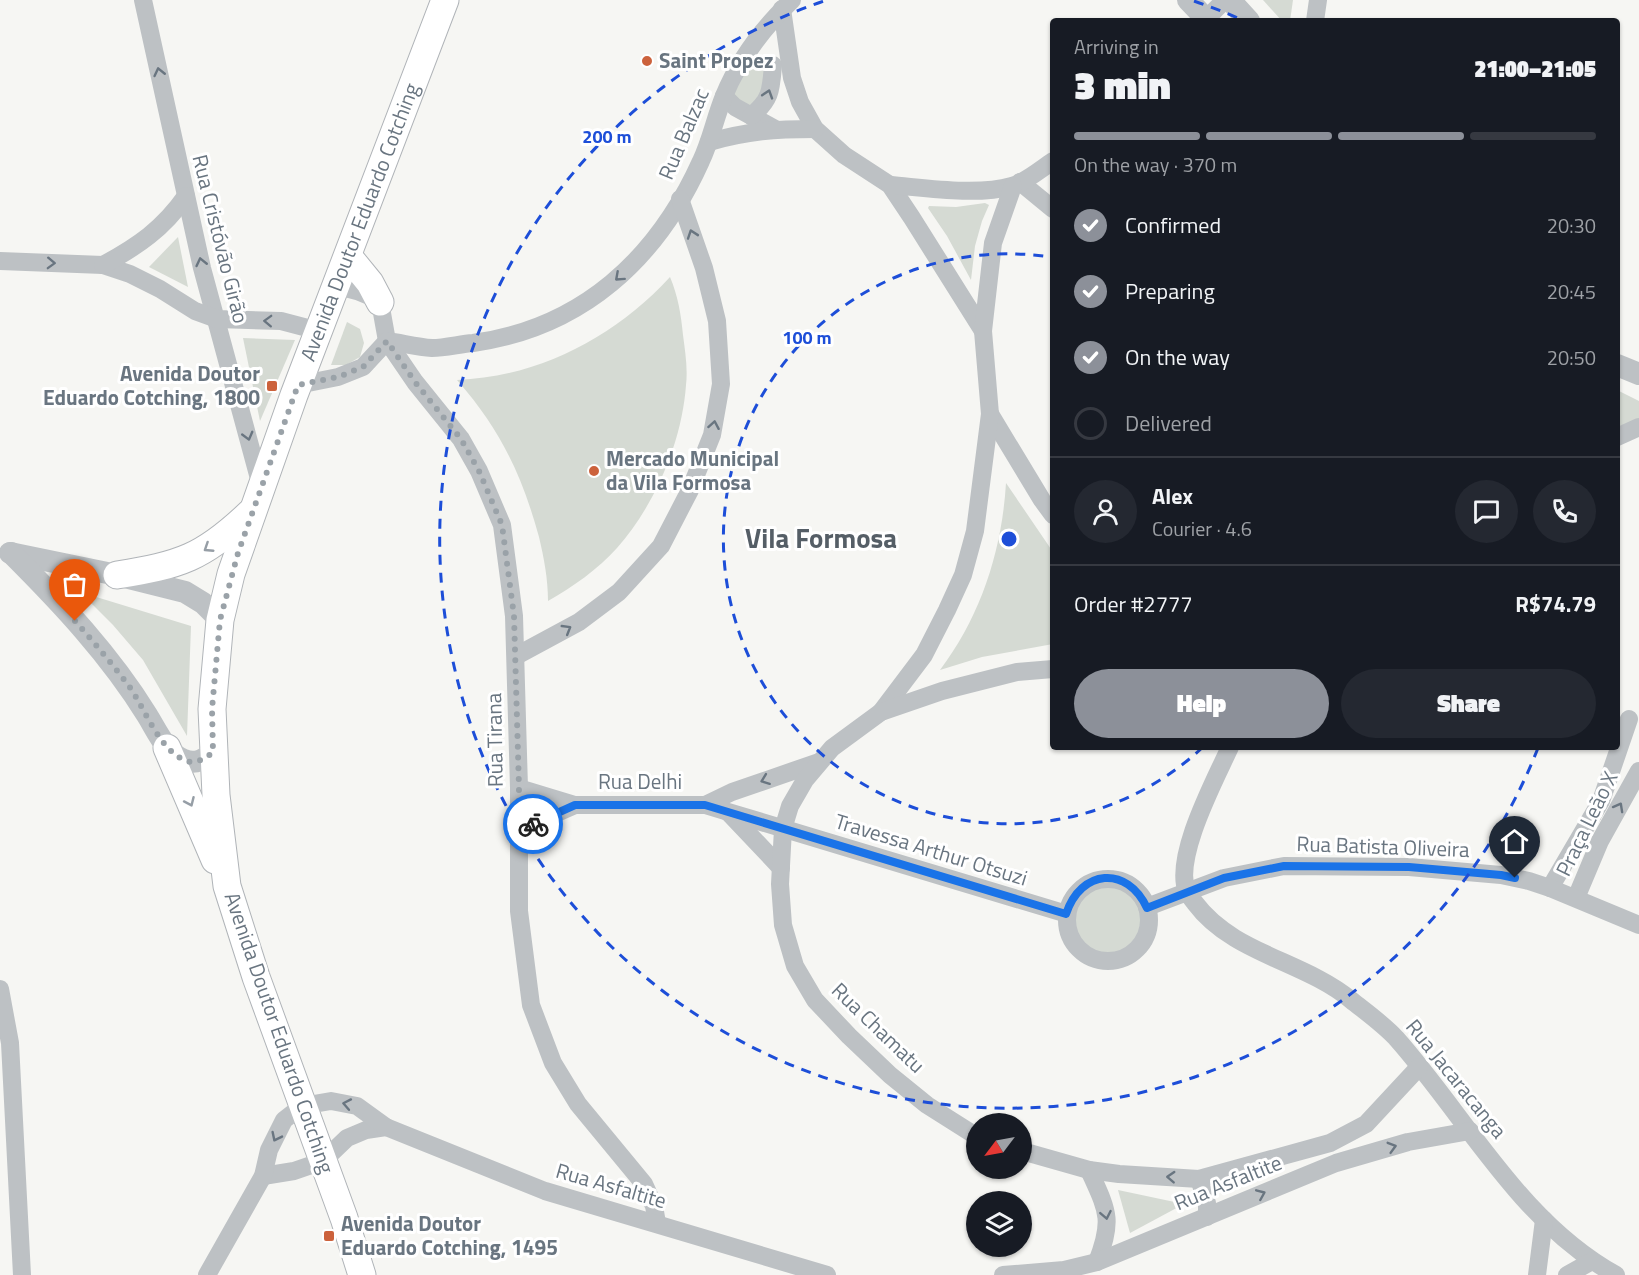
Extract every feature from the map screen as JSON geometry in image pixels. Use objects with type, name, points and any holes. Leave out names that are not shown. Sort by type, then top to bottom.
[{"type":"main road","name":"Avenida Doutor Eduardo Cotching","points":[[362,1275],[227,886],[213,752],[212,709],[220,620],[231,574],[298,385],[446,0]]},
{"type":"main road","points":[[348,256],[370,283],[380,302]]},
{"type":"main road","points":[[117,575],[171,566],[198,554],[225,537],[257,498]]},
{"type":"main road","points":[[167,748],[227,886]]},
{"type":"street","name":"Rua Cristóvão Girão","points":[[143,0],[202,267],[217,319],[257,498]]},
{"type":"street","points":[[1188,0],[1204,18]]},
{"type":"street","points":[[1208,18],[1225,0]]},
{"type":"street","points":[[1230,0],[1246,18]]},
{"type":"street","points":[[1315,18],[1318,0]]},
{"type":"street","points":[[787,4],[792,78],[800,102],[815,129],[844,155],[890,185],[983,331]]},
{"type":"street","name":"Rua Balzac","points":[[387,341],[434,348],[517,334],[549,323],[579,308],[608,287],[640,258],[666,224],[700,163],[724,96],[745,56],[760,33],[787,4]]},
{"type":"street","points":[[745,56],[773,65],[792,78]]},
{"type":"street","points":[[751,116],[766,103],[773,65]]},
{"type":"street","points":[[724,96],[735,107],[775,129]]},
{"type":"street","points":[[709,142],[744,132],[815,129]]},
{"type":"street","points":[[890,185],[945,190],[980,190],[1017,184],[1050,163]]},
{"type":"street","points":[[1017,184],[1050,207]]},
{"type":"street","points":[[881,712],[924,655],[963,575],[975,531],[990,414],[983,331],[993,243],[1017,184]]},
{"type":"street","points":[[103,265],[134,249],[154,233],[172,216],[186,196]]},
{"type":"street","points":[[516,656],[579,622],[619,592],[661,546],[690,490],[712,435],[721,384],[717,321],[704,268],[680,199]]},
{"type":"street","points":[[0,261],[103,265],[130,274],[160,289],[195,311],[217,319],[281,321],[319,331]]},
{"type":"street","points":[[335,288],[343,287],[367,293],[380,302]]},
{"type":"street","name":"Rua Tirana","points":[[380,302],[387,341],[415,382],[461,439],[479,471],[502,525],[514,616],[519,788],[519,911],[531,1005],[554,1063],[563,1079],[578,1104],[644,1184],[654,1206],[657,1223]]},
{"type":"street","points":[[298,385],[338,377],[363,367],[387,341]]},
{"type":"street","points":[[415,382],[422,362],[434,348]]},
{"type":"street","points":[[1620,366],[1639,374]]},
{"type":"street","points":[[990,414],[1050,511]]},
{"type":"street","points":[[1620,436],[1639,427]]},
{"type":"street","points":[[5,551],[185,592],[203,603],[220,620]]},
{"type":"street","points":[[5,551],[46,588],[129,687],[167,748],[184,760],[194,762],[205,759],[213,752]]},
{"type":"street","points":[[881,712],[942,691],[1017,672],[1050,669]]},
{"type":"street","name":"Rua Chamatu","points":[[881,712],[832,748],[805,780],[790,806],[783,829],[780,884],[783,925],[795,966],[815,1000],[890,1075],[927,1105],[966,1130]]},
{"type":"street","name":"Praça Leão X","points":[[1620,742],[1628,718]]},
{"type":"street","points":[[1187,892],[1184,869],[1188,843],[1229,750]]},
{"type":"street","name":"Praça Leão X","points":[[1617,750],[1600,801],[1550,888],[1639,925]]},
{"type":"street","name":"Rua Delhi","points":[[705,805],[732,792],[821,762]]},
{"type":"street","name":"Praça Leão X","points":[[1576,898],[1600,841],[1639,771]]},
{"type":"street","name":"Rua Delhi","points":[[519,788],[575,805],[705,805],[783,829]]},
{"type":"street","name":"Rua Delhi","points":[[518,830],[575,805]]},
{"type":"street","points":[[728,812],[781,868]]},
{"type":"street","name":"Travessa Arthur Otsuzi","points":[[783,829],[1066,914]]},
{"type":"street","name":"Rua Batista Oliveira","points":[[1147,908],[1224,878],[1284,866],[1409,867],[1501,875],[1550,888]]},
{"type":"street","points":[[1112,878],[1129,885],[1142,897],[1147,908],[1149,926],[1144,940],[1135,951],[1123,958],[1108,961],[1094,959],[1081,952],[1072,940],[1067,927],[1066,914],[1078,890],[1088,883],[1112,878]]},
{"type":"street","name":"Rua Jacaracanga","points":[[1187,892],[1204,916],[1260,952],[1320,978],[1345,995],[1394,1036],[1504,1175],[1544,1220],[1592,1261],[1617,1275]]},
{"type":"street","points":[[0,988],[10,1043],[22,1275]]},
{"type":"street","points":[[1032,1154],[1089,1170],[1200,1179],[1330,1143],[1366,1124],[1419,1067]]},
{"type":"street","name":"Rua Asfaltite","points":[[302,1106],[331,1101],[357,1106],[386,1127],[545,1191],[827,1275]]},
{"type":"street","points":[[207,1275],[262,1176],[269,1150],[284,1120],[302,1106]]},
{"type":"street","points":[[262,1176],[294,1171],[322,1161],[347,1138],[366,1130],[386,1127]]},
{"type":"street","name":"Rua Asfaltite","points":[[1003,1275],[1064,1270],[1097,1262],[1336,1163],[1408,1142],[1470,1131]]},
{"type":"street","points":[[1089,1170],[1106,1210],[1108,1227],[1097,1262]]},
{"type":"street","points":[[1200,1179],[1207,1203],[1207,1217]]},
{"type":"street","points":[[1537,1275],[1544,1220]]},
{"type":"street","points":[[1567,1275],[1592,1261]]},
{"type":"shaded area","points":[[1263,0],[1293,0],[1290,18],[1279,18]]},
{"type":"shaded area","points":[[757,66],[766,72],[765,84],[749,112],[731,100],[745,70]]},
{"type":"shaded area","points":[[985,203],[989,205],[975,246],[971,280],[947,236],[928,208],[929,206],[956,207]]},
{"type":"shaded area","points":[[178,237],[188,287],[149,267]]},
{"type":"shaded area","points":[[670,277],[680,312],[687,372],[679,428],[664,472],[643,512],[617,548],[585,577],[548,601],[539,537],[517,473],[486,416],[457,380],[517,371],[574,350],[625,318]]},
{"type":"shaded area","points":[[347,322],[360,329],[364,343],[360,357],[346,365],[331,365]]},
{"type":"shaded area","points":[[243,338],[295,340],[260,421]]},
{"type":"shaded area","points":[[1620,392],[1639,401],[1639,420],[1620,426]]},
{"type":"shaded area","points":[[1006,483],[1050,548],[1050,645],[982,657],[940,670],[978,605],[994,557],[1004,508]]},
{"type":"shaded area","points":[[80,592],[191,626],[187,736],[143,660]]},
{"type":"shaded area","points":[[1107,886],[1120,889],[1131,896],[1138,907],[1141,920],[1138,933],[1131,944],[1120,951],[1107,954],[1094,951],[1083,944],[1076,933],[1073,920],[1076,907],[1083,896],[1094,889]]},
{"type":"shaded area","points":[[1118,1190],[1184,1204],[1130,1233]]},
{"type":"way so far","points":[[75,621],[129,687],[167,748],[184,760],[194,762],[205,759],[213,752],[212,709],[220,620],[231,574],[298,385],[338,377],[363,367],[387,341],[415,382],[461,439],[479,471],[502,525],[514,616],[518,830],[533,824]]},
{"type":"place","name":"Saint Propez","points":[[647,61]]},
{"type":"place","name":"Avenida Doutor Eduardo Cotching, 1800","points":[[272,386]]},
{"type":"place","name":"Mercado Municipal da Vila Formosa","points":[[594,471]]},
{"type":"place","name":"Avenida Doutor Eduardo Cotching, 1495","points":[[329,1236]]},
{"type":"district","name":"Vila Formosa","points":[[821,539]]},
{"type":"route","points":[[533,824],[575,805],[705,805],[1066,914],[1078,890],[1088,883],[1112,878],[1134,888],[1142,897],[1147,908],[1224,878],[1284,866],[1409,867],[1515,878]]}]
